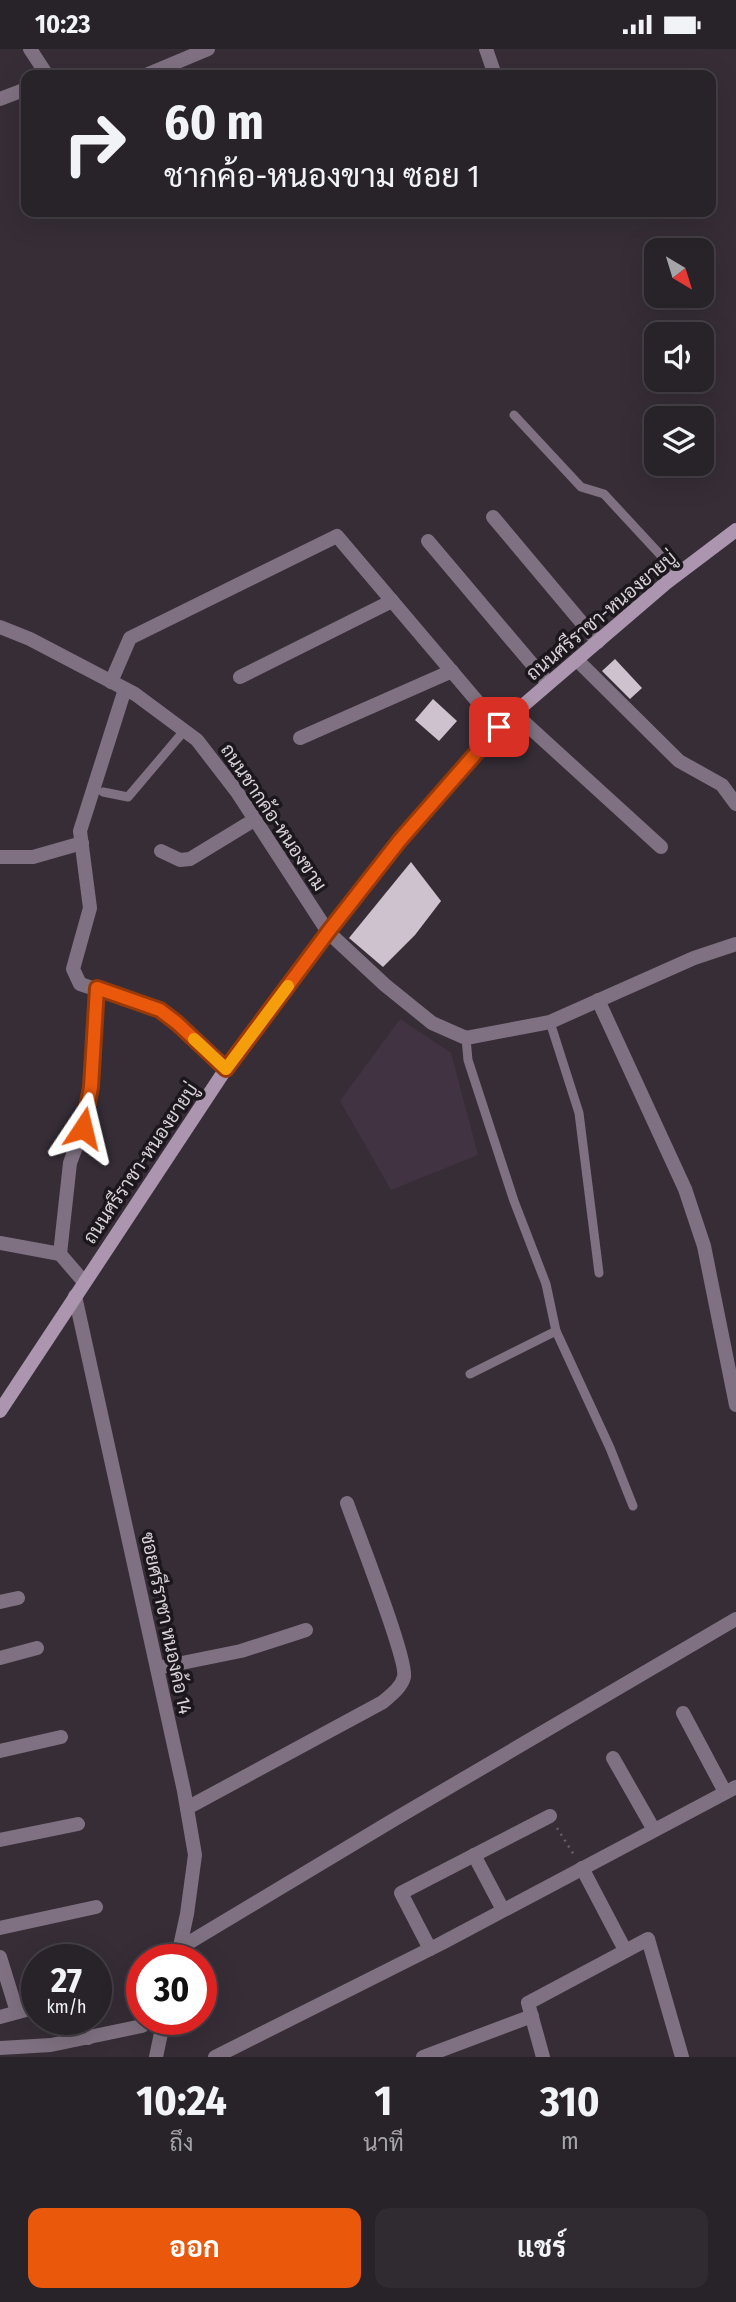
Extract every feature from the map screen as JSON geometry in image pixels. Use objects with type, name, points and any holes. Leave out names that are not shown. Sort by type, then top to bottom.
[{"type":"main road","name":"ถนนศรีราชา-หนองยายบู่","points":[[0,1411],[226,1069],[328,932],[414,823],[514,713],[678,574],[736,530]]},
{"type":"street","points":[[30,49],[44,70]]},
{"type":"street","points":[[153,70],[177,54],[208,49]]},
{"type":"street","points":[[486,49],[493,70]]},
{"type":"street","points":[[0,99],[21,91]]},
{"type":"street","points":[[494,517],[598,642]]},
{"type":"street","points":[[111,682],[130,638],[337,536],[499,727]]},
{"type":"street","points":[[428,541],[548,683]]},
{"type":"street","points":[[240,677],[392,601]]},
{"type":"street","name":"ถนนชากค้อ-หนองขาม","points":[[0,627],[30,639],[125,689],[197,740],[237,792],[328,932],[385,985],[432,1023],[466,1038]]},
{"type":"street","points":[[577,660],[679,761],[722,785],[736,804]]},
{"type":"street","points":[[300,738],[452,671]]},
{"type":"street","points":[[125,689],[80,831],[90,908],[73,969],[80,984],[160,1010],[226,1069]]},
{"type":"street","points":[[514,713],[661,847]]},
{"type":"street","points":[[161,852],[180,860],[190,859],[254,820]]},
{"type":"street","points":[[0,857],[33,857],[82,843]]},
{"type":"street","points":[[466,1038],[550,1022],[694,958],[736,944]]},
{"type":"street","points":[[60,1254],[70,1163],[83,1128],[91,1087],[97,988]]},
{"type":"street","points":[[598,1000],[685,1189],[704,1246],[736,1405]]},
{"type":"street","points":[[0,1243],[60,1254],[84,1282]]},
{"type":"street","name":"ซอยศรีราชา หนองค้อ 14","points":[[75,1296],[195,1855],[180,1944]]},
{"type":"street","points":[[187,1808],[383,1702],[399,1687],[405,1675],[397,1645],[347,1503]]},
{"type":"street","points":[[0,1602],[18,1598]]},
{"type":"street","points":[[194,1944],[395,1819],[736,1619]]},
{"type":"street","points":[[157,1668],[241,1651],[306,1630]]},
{"type":"street","points":[[0,1658],[37,1648]]},
{"type":"street","points":[[215,2057],[430,1948],[731,1789],[683,1713]]},
{"type":"street","points":[[0,1751],[61,1737]]},
{"type":"street","points":[[613,1758],[654,1830]]},
{"type":"street","points":[[430,1948],[401,1893],[550,1816]]},
{"type":"street","points":[[0,1840],[78,1824]]},
{"type":"street","points":[[474,1855],[503,1910]]},
{"type":"street","points":[[582,1868],[625,1950]]},
{"type":"street","points":[[0,1928],[96,1907]]},
{"type":"street","points":[[542,2057],[528,2003],[648,1939],[682,2057]]},
{"type":"street","points":[[0,1957],[18,2012]]},
{"type":"street","points":[[0,2017],[21,2011]]},
{"type":"street","points":[[423,2057],[532,2015]]},
{"type":"street","points":[[0,2048],[51,2045],[126,2030]]},
{"type":"street","points":[[156,2057],[161,2035]]},
{"type":"lane","points":[[514,415],[581,487],[604,494],[678,574]]},
{"type":"lane","points":[[103,792],[128,797],[184,731]]},
{"type":"lane","points":[[550,1022],[579,1114],[599,1273]]},
{"type":"lane","points":[[466,1038],[468,1060],[514,1201],[546,1284],[556,1331],[610,1448],[633,1506]]},
{"type":"lane","points":[[470,1374],[556,1331]]},
{"type":"path","points":[[550,1816],[582,1868]]},
{"type":"shaded area","points":[[400,1019],[451,1053],[478,1155],[391,1190],[340,1101]]},
{"type":"building","points":[[615,659],[642,688],[630,699],[602,671]]},
{"type":"building","points":[[433,699],[457,721],[439,741],[415,720]]},
{"type":"building","points":[[411,862],[441,901],[415,935],[383,967],[349,938]]},
{"type":"slow traffic","points":[[194,1039],[226,1069],[288,986]]},
{"type":"route","points":[[83,1128],[91,1087],[97,988],[160,1010],[226,1069],[400,840],[499,727]]}]
